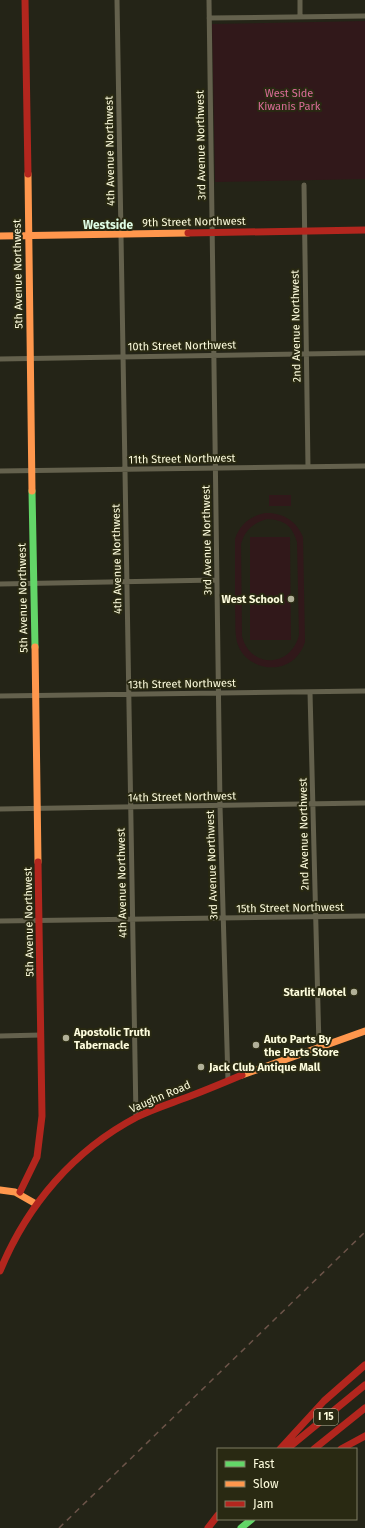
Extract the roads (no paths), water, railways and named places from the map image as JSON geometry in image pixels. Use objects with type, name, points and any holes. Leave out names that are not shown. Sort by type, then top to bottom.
[{"type":"main road","name":"5th Avenue Northwest","points":[[20,1192],[36,1157],[42,1116],[25,0]]},
{"type":"main road","name":"9th Street Northwest","points":[[0,236],[365,230]]},
{"type":"main road","name":"Vaughn Road","points":[[0,1271],[11,1246],[36,1204],[69,1166],[101,1140],[136,1118],[228,1081],[365,1031]]},
{"type":"main road","points":[[0,1190],[7,1189],[20,1192],[36,1204]]},
{"type":"main road","points":[[281,1448],[324,1401],[365,1365]]},
{"type":"main road","name":"I 15","points":[[289,1448],[365,1385]]},
{"type":"main road","name":"I 15","points":[[315,1448],[365,1408]]},
{"type":"main road","points":[[343,1448],[365,1436]]},
{"type":"main road","points":[[208,1528],[217,1516]]},
{"type":"main road","points":[[234,1528],[241,1520]]},
{"type":"main road","points":[[241,1528],[251,1520]]},
{"type":"street","name":"4th Avenue Northwest","points":[[117,0],[136,1118]]},
{"type":"street","name":"3rd Avenue Northwest","points":[[209,0],[220,806],[228,1081]]},
{"type":"street","points":[[300,0],[300,17]]},
{"type":"street","points":[[209,18],[365,16]]},
{"type":"street","name":"2nd Avenue Northwest","points":[[304,184],[308,467]]},
{"type":"street","name":"10th Street Northwest","points":[[0,359],[365,353]]},
{"type":"street","name":"11th Street Northwest","points":[[0,471],[365,466]]},
{"type":"street","points":[[0,584],[217,580]]},
{"type":"street","name":"13th Street Northwest","points":[[0,696],[365,691]]},
{"type":"street","name":"2nd Avenue Northwest","points":[[310,692],[319,1047]]},
{"type":"street","name":"14th Street Northwest","points":[[0,810],[365,803]]},
{"type":"street","name":"15th Street Northwest","points":[[0,921],[365,916]]},
{"type":"street","points":[[0,1036],[41,1035]]},
{"type":"railway","points":[[59,1528],[365,1232]]},
{"type":"place","name":"West School","points":[[291,599]]},
{"type":"place","name":"Starlit Motel","points":[[354,992]]},
{"type":"place","name":"Apostolic Truth Tabernacle","points":[[66,1038]]},
{"type":"place","name":"Auto Parts By the Parts Store","points":[[256,1045]]},
{"type":"place","name":"Jack Club Antique Mall","points":[[201,1067]]},
{"type":"district","name":"Westside","points":[[108,225]]},
{"type":"park label","name":"West Side Kiwanis Park","points":[[289,99]]}]
